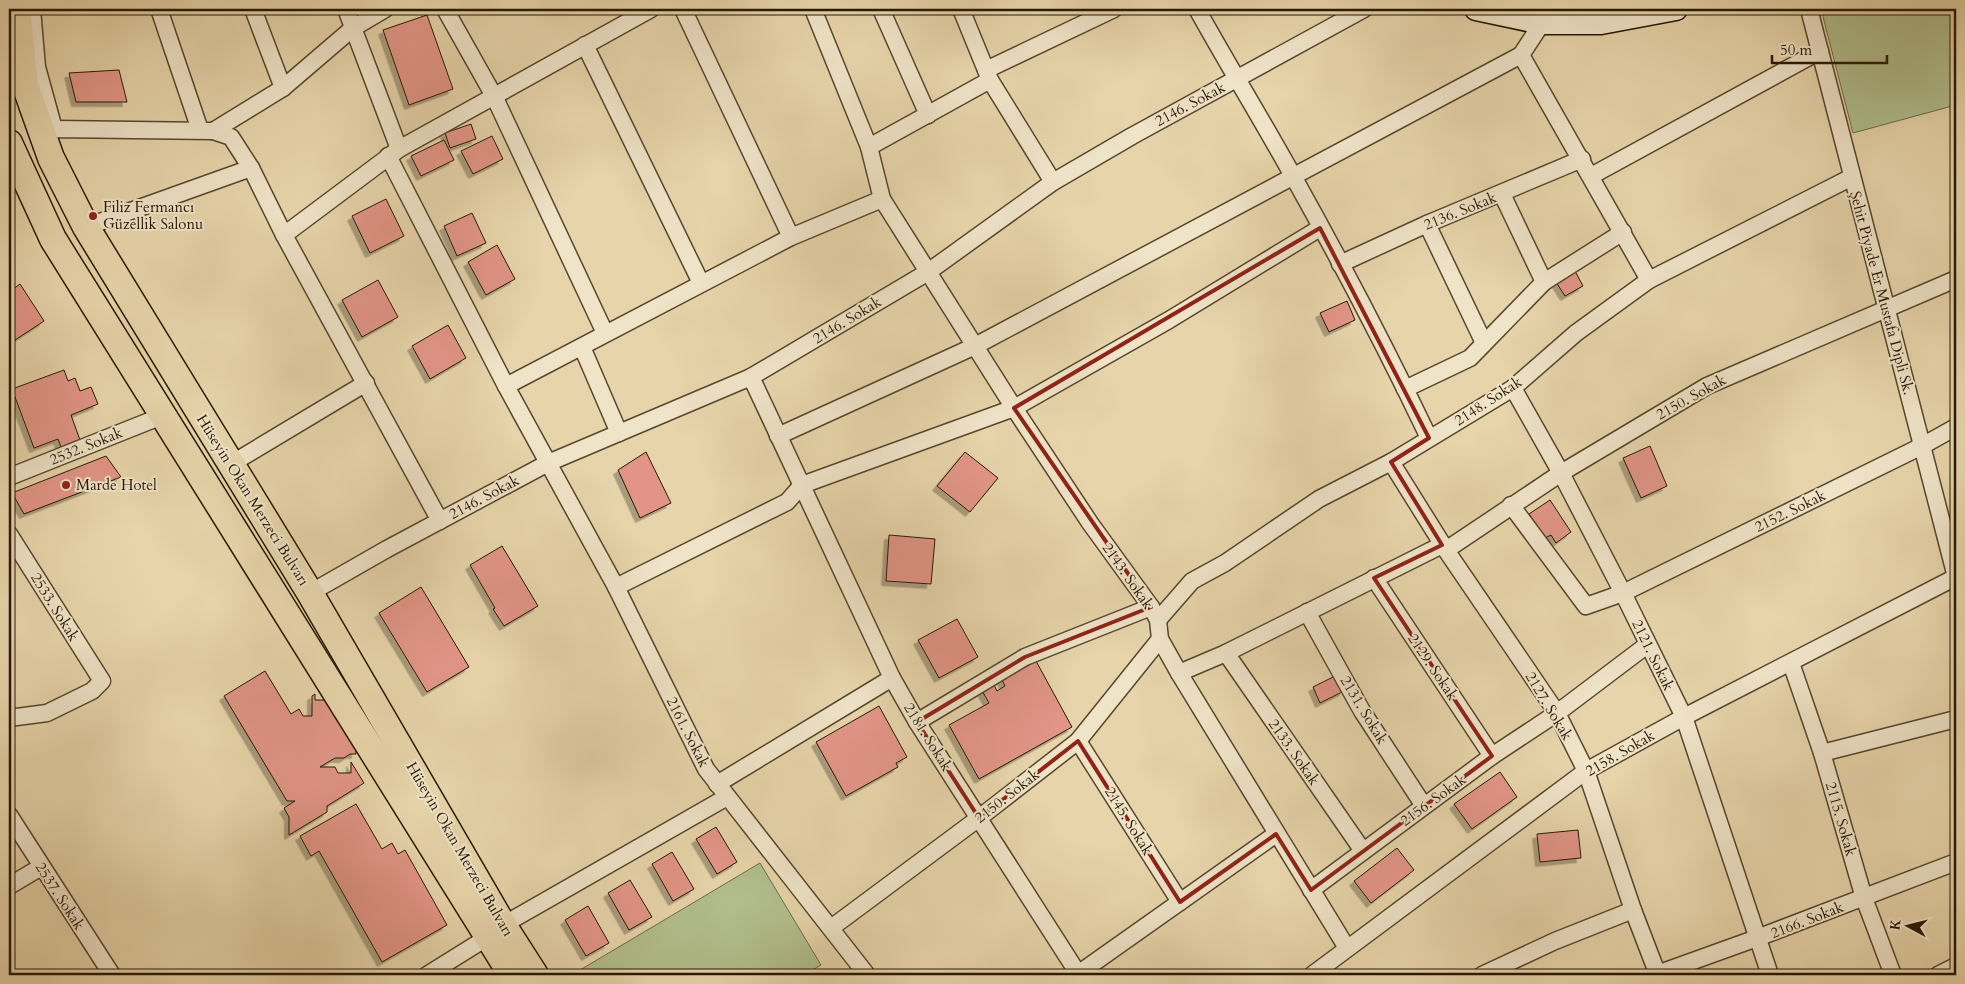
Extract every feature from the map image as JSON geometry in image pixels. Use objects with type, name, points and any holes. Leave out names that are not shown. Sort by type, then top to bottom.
[{"type":"main road","name":"Hüseyin Okan Merzeci Bulvarı","points":[[17,9],[26,85],[48,133],[86,227],[310,593],[496,931],[512,975]]},
{"type":"main road","name":"Hüseyin Okan Merzeci Bulvarı","points":[[9,143],[54,239],[162,416],[496,931],[535,975]]},
{"type":"main road","points":[[495,975],[496,931],[535,949],[551,975]]},
{"type":"street","points":[[32,9],[37,67],[48,133],[206,131],[231,137],[251,168],[284,235],[440,521]]},
{"type":"street","points":[[159,9],[206,131]]},
{"type":"street","points":[[253,9],[283,88]]},
{"type":"street","name":"2161. Sokak","points":[[346,9],[394,153],[506,386],[616,587],[706,769],[867,975]]},
{"type":"street","points":[[206,131],[283,88],[353,28],[385,9]]},
{"type":"street","points":[[445,9],[494,96],[605,333]]},
{"type":"street","points":[[284,235],[394,153],[651,9]]},
{"type":"street","points":[[683,9],[791,237]]},
{"type":"street","name":"2143. Sokak","points":[[813,9],[869,147],[882,198],[1014,408],[1090,523],[1154,613],[1160,639],[1179,672],[1347,948]]},
{"type":"street","points":[[881,9],[928,115]]},
{"type":"street","points":[[961,9],[988,75],[1053,182]]},
{"type":"street","points":[[869,147],[928,115],[988,75],[1114,9]]},
{"type":"street","points":[[1197,9],[1236,80],[1293,176],[1429,438]]},
{"type":"street","name":"2146. Sokak","points":[[310,593],[548,463],[751,376],[928,272],[1053,182],[1132,136],[1364,9]]},
{"type":"street","points":[[1476,9],[1542,23],[1601,23],[1676,9]]},
{"type":"street","name":"Şehit Piyade Er Mustafa Dipli Sk.","points":[[1809,9],[1956,577]]},
{"type":"street","points":[[778,436],[975,346],[1521,55],[1542,23]]},
{"type":"street","points":[[585,45],[701,283]]},
{"type":"street","points":[[1591,176],[1820,51]]},
{"type":"street","points":[[1521,55],[1582,159],[1649,280]]},
{"type":"street","name":"2136. Sokak","points":[[1340,264],[1427,224],[1582,159]]},
{"type":"street","points":[[86,227],[251,168]]},
{"type":"street","name":"2148. Sokak","points":[[1154,613],[1192,581],[1225,562],[1319,499],[1391,462],[1513,388],[1576,333],[1649,280],[1852,177]]},
{"type":"street","points":[[1502,194],[1544,282]]},
{"type":"street","points":[[506,386],[791,237],[882,198]]},
{"type":"street","points":[[1427,224],[1484,343]]},
{"type":"street","points":[[616,587],[788,502],[802,485],[1014,408],[1169,320],[1320,228]]},
{"type":"street","points":[[1405,389],[1470,358],[1544,282],[1623,232]]},
{"type":"street","name":"2150. Sokak","points":[[1179,672],[1226,652],[1374,578],[1444,547],[1561,473],[1707,386],[1956,279]]},
{"type":"street","points":[[582,347],[619,433]]},
{"type":"street","name":"2181. Sokak","points":[[751,376],[892,678],[917,722],[1078,975]]},
{"type":"street","points":[[231,464],[366,383]]},
{"type":"street","name":"2121. Sokak","points":[[1513,388],[1561,473],[1684,717],[1770,975]]},
{"type":"street","name":"2532. Sokak","points":[[9,477],[162,416]]},
{"type":"street","name":"2152. Sokak","points":[[1511,505],[1586,606],[1623,593],[1922,446],[1956,427]]},
{"type":"street","name":"2127. Sokak","points":[[1391,462],[1444,547],[1557,713],[1586,771],[1633,910],[1657,974]]},
{"type":"street","name":"2533. Sokak","points":[[9,534],[102,680],[92,691],[47,714],[9,718]]},
{"type":"street","name":"2158. Sokak","points":[[1312,975],[1586,771],[1684,717],[1956,577]]},
{"type":"street","name":"2129. Sokak","points":[[1374,578],[1492,756]]},
{"type":"street","name":"2131. Sokak","points":[[1307,612],[1362,711],[1424,806]]},
{"type":"street","points":[[917,722],[1025,657],[1154,613]]},
{"type":"street","name":"2150. Sokak","points":[[831,928],[979,818],[1078,741],[1160,639]]},
{"type":"street","name":"2156. Sokak","points":[[1311,890],[1492,756],[1557,713],[1647,645]]},
{"type":"street","name":"2133. Sokak","points":[[1226,652],[1363,851]]},
{"type":"street","name":"2115. Sokak","points":[[1791,663],[1822,753],[1864,898],[1893,975]]},
{"type":"street","points":[[717,784],[892,678]]},
{"type":"street","points":[[1822,753],[1956,718]]},
{"type":"street","name":"2145. Sokak","points":[[1078,741],[1180,902]]},
{"type":"street","points":[[427,975],[496,931],[727,797]]},
{"type":"street","name":"2537. Sokak","points":[[9,815],[112,975]]},
{"type":"street","points":[[1078,975],[1276,834]]},
{"type":"street","name":"2166. Sokak","points":[[1657,974],[1956,862]]},
{"type":"street","points":[[9,886],[41,867]]},
{"type":"street","points":[[1483,975],[1555,940],[1633,910]]},
{"type":"street","points":[[1938,975],[1956,966]]},
{"type":"highlighted area","points":[[1320,228],[1429,438],[1391,462],[1442,545],[1374,578],[1492,756],[1311,890],[1276,834],[1180,902],[1078,741],[979,818],[917,722],[1025,657],[1151,607],[1014,408]]},
{"type":"green space","points":[[1821,9],[1952,9],[1956,24],[1956,105],[1853,133]]},
{"type":"green space","points":[[760,863],[821,965],[804,975],[576,975],[575,973]]},
{"type":"building","points":[[427,15],[453,89],[409,105],[383,30]]},
{"type":"building","points":[[119,70],[127,102],[76,102],[69,73]]},
{"type":"building","points":[[471,124],[476,139],[450,148],[445,133]]},
{"type":"building","points":[[492,136],[503,159],[473,174],[461,151]]},
{"type":"building","points":[[444,140],[454,160],[421,176],[411,156]]},
{"type":"building","points":[[386,199],[404,236],[370,253],[352,216]]},
{"type":"building","points":[[472,213],[486,243],[457,256],[444,226]]},
{"type":"building","points":[[497,245],[515,279],[486,295],[468,262]]},
{"type":"building","points":[[1575,271],[1583,286],[1565,296],[1556,282]]},
{"type":"building","points":[[378,280],[398,317],[362,337],[342,300]]},
{"type":"building","points":[[20,284],[44,321],[9,344],[9,292]]},
{"type":"building","points":[[1347,301],[1355,320],[1329,332],[1320,313]]},
{"type":"building","points":[[448,325],[466,358],[430,379],[412,346]]},
{"type":"building","points":[[64,370],[68,381],[75,378],[80,391],[91,387],[98,404],[71,415],[80,440],[61,447],[58,439],[34,448],[12,389]]},
{"type":"building","points":[[1650,446],[1667,486],[1641,498],[1623,458]]},
{"type":"building","points":[[646,452],[671,503],[640,518],[618,470]]},
{"type":"building","points":[[965,452],[998,478],[970,512],[937,486]]},
{"type":"building","name":"Marde Hotel","points":[[106,456],[121,477],[24,514],[12,493]]},
{"type":"building","points":[[1550,500],[1571,532],[1556,543],[1551,535],[1545,538],[1529,514]]},
{"type":"building","points":[[889,535],[935,539],[931,584],[886,581]]},
{"type":"building","points":[[502,546],[538,606],[504,626],[470,565]]},
{"type":"building","points":[[421,587],[469,667],[427,692],[379,613]]},
{"type":"building","points":[[957,619],[978,657],[939,678],[918,640]]},
{"type":"building","points":[[1036,661],[1072,727],[979,779],[949,725],[989,703],[981,689],[993,683],[997,691],[1005,686],[1002,680]]},
{"type":"building","points":[[265,671],[291,714],[299,709],[303,716],[312,716],[312,696],[315,694],[315,700],[327,700],[356,749],[356,754],[350,754],[344,758],[335,758],[320,767],[335,767],[338,773],[351,773],[351,762],[364,783],[327,806],[327,812],[289,835],[289,817],[284,808],[295,801],[287,801],[224,696]]},
{"type":"building","points":[[1337,675],[1344,691],[1320,703],[1313,687]]},
{"type":"building","points":[[879,706],[907,757],[896,763],[898,767],[846,796],[816,742]]},
{"type":"building","points":[[1500,772],[1517,797],[1472,829],[1454,804]]},
{"type":"building","points":[[356,804],[382,849],[392,843],[398,854],[405,850],[447,925],[382,962],[319,851],[311,856],[300,836]]},
{"type":"building","points":[[716,827],[737,862],[717,874],[696,839]]},
{"type":"building","points":[[1578,830],[1581,858],[1540,862],[1537,834]]},
{"type":"building","points":[[1397,848],[1414,870],[1371,903],[1354,881]]},
{"type":"building","points":[[672,852],[694,889],[673,901],[652,864]]},
{"type":"building","points":[[630,880],[652,917],[629,930],[608,893]]},
{"type":"building","points":[[588,906],[609,943],[586,956],[565,920]]},
{"type":"place","name":"Filiz Fermancı Güzellik Salonu","points":[[93,216]]},
{"type":"place","name":"Marde Hotel","points":[[66,485]]}]
